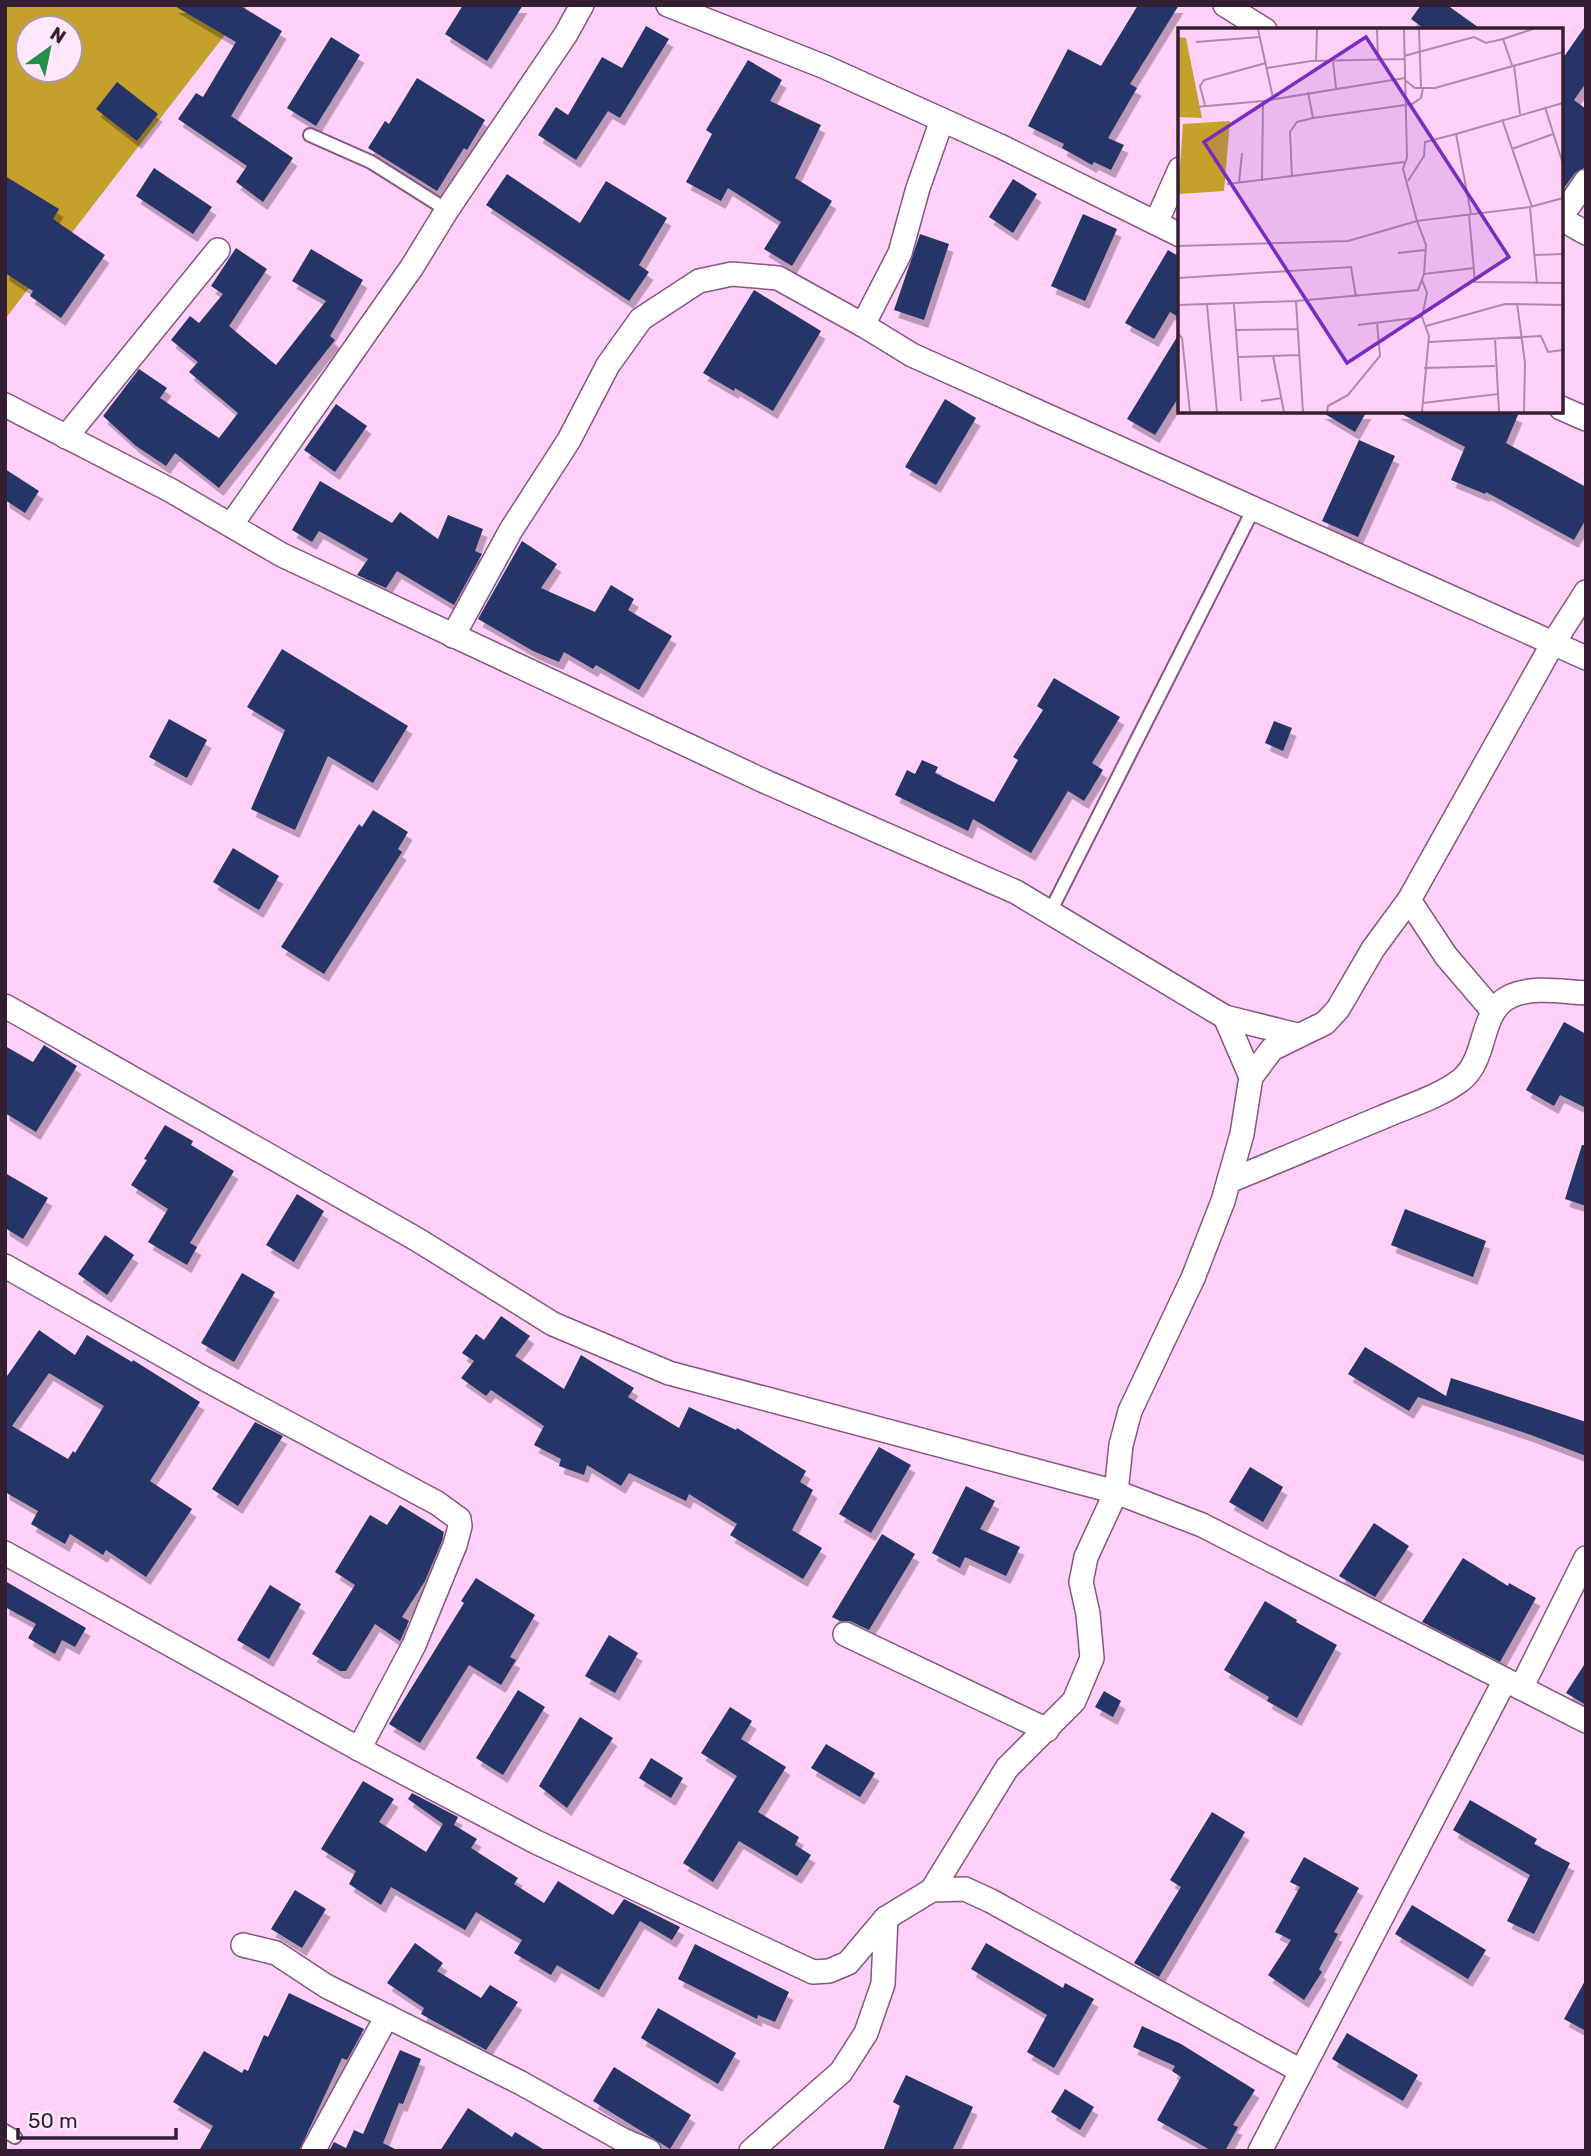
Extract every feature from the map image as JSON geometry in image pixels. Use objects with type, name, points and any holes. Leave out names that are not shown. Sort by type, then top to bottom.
[{"type":"street","points":[[231,525],[412,267],[447,210],[566,34],[582,5]]},
{"type":"street","points":[[1225,5],[1255,27]]},
{"type":"street","points":[[675,6],[825,67],[1000,146],[1178,234]]},
{"type":"street","points":[[863,325],[900,253],[918,188],[942,120]]},
{"type":"street","points":[[1156,223],[1178,174]]},
{"type":"street","points":[[1563,215],[1586,181]]},
{"type":"street","points":[[1563,219],[1586,233]]},
{"type":"street","points":[[66,438],[218,250]]},
{"type":"street","points":[[453,636],[511,530],[575,430],[608,365],[641,319],[699,281],[732,274],[778,278],[912,355],[1586,658]]},
{"type":"street","points":[[5,405],[282,555],[764,781],[1016,892],[1225,1017],[1297,1035]]},
{"type":"street","points":[[1563,409],[1586,419]]},
{"type":"street","points":[[5,1553],[359,1749],[536,1842],[813,1972],[829,1971],[848,1963],[886,1918],[932,1890],[1007,1768],[1074,1701],[1092,1658],[1088,1614],[1081,1582],[1086,1557],[1116,1492],[1121,1444],[1130,1411],[1193,1278],[1223,1202],[1242,1134],[1251,1077],[1272,1049],[1325,1023],[1338,1009],[1373,949],[1409,900],[1552,645],[1586,592]]},
{"type":"street","points":[[1409,900],[1446,956],[1493,1011]]},
{"type":"street","points":[[1229,1181],[1424,1100],[1457,1083],[1476,1063],[1493,1011],[1502,1001],[1527,991],[1586,993]]},
{"type":"street","points":[[5,1006],[406,1233],[553,1324],[668,1373],[1116,1492],[1202,1525],[1586,1721]]},
{"type":"street","points":[[1225,1017],[1251,1077]]},
{"type":"street","points":[[5,1266],[207,1380],[437,1503],[459,1519],[455,1545],[414,1645],[359,1749]]},
{"type":"street","points":[[1260,2151],[1513,1684],[1586,1558]]},
{"type":"street","points":[[845,1634],[1047,1730]]},
{"type":"street","points":[[932,1890],[965,1889],[991,1901],[1301,2071]]},
{"type":"street","points":[[751,2151],[841,2072],[866,2034],[883,1984],[886,1918]]},
{"type":"street","points":[[243,1945],[276,1953],[326,1986],[521,2083],[623,2140],[649,2151]]},
{"type":"street","points":[[313,2151],[387,2016]]},
{"type":"lane","points":[[310,135],[371,162],[447,210]]},
{"type":"lane","points":[[1050,912],[1253,510]]},
{"type":"shaded area","points":[[5,5],[248,5],[5,319]]},
{"type":"building","points":[[173,5],[239,5],[282,31],[231,116],[293,158],[263,202],[236,182],[247,166],[178,119],[196,93],[203,97],[236,42]]},
{"type":"building","points":[[463,5],[523,5],[487,61],[445,34]]},
{"type":"building","points":[[1138,5],[1179,5],[1130,84],[1137,88],[1108,138],[1124,145],[1111,170],[1094,162],[1092,165],[1062,148],[1064,144],[1028,126],[1068,49],[1101,66]]},
{"type":"building","points":[[1421,5],[1447,5],[1479,28],[1423,28],[1411,19]]},
{"type":"building","points":[[1586,25],[1586,83],[1574,100],[1586,109],[1586,167],[1575,173],[1563,189],[1563,58]]},
{"type":"building","points":[[646,26],[669,39],[620,118],[608,111],[576,160],[538,135],[556,107],[568,115],[602,57],[622,68]]},
{"type":"building","points":[[331,37],[360,55],[316,126],[287,108]]},
{"type":"building","points":[[748,60],[782,80],[770,101],[821,125],[795,178],[832,201],[792,266],[764,249],[781,222],[728,188],[721,201],[686,182],[712,134],[706,130]]},
{"type":"building","points":[[417,78],[485,120],[437,191],[368,148],[385,121],[389,124]]},
{"type":"building","points":[[117,82],[158,114],[137,141],[96,109]]},
{"type":"building","points":[[154,168],[212,207],[193,234],[136,196]]},
{"type":"building","points":[[507,174],[580,223],[606,181],[667,218],[639,265],[649,272],[629,301],[486,205]]},
{"type":"building","points":[[5,176],[59,209],[53,219],[105,255],[61,318],[30,296],[33,291],[5,273]]},
{"type":"building","points":[[1013,179],[1037,194],[1013,233],[989,217]]},
{"type":"building","points":[[1083,214],[1117,229],[1085,301],[1051,286]]},
{"type":"building","points":[[920,234],[949,244],[924,320],[894,310]]},
{"type":"building","points":[[236,248],[267,269],[229,326],[276,365],[326,301],[292,281],[311,249],[363,280],[330,336],[335,340],[219,488],[175,453],[166,466],[136,446],[103,416],[139,369],[167,388],[160,398],[219,438],[238,413],[189,372],[198,362],[171,340],[190,316],[199,323],[223,294],[211,286]]},
{"type":"building","points":[[1168,250],[1178,256],[1178,317],[1170,312],[1154,339],[1125,323]]},
{"type":"building","points":[[754,290],[821,331],[773,411],[703,373]]},
{"type":"building","points":[[1178,335],[1178,398],[1155,435],[1127,419]]},
{"type":"building","points":[[945,399],[976,418],[936,485],[905,467]]},
{"type":"building","points":[[336,404],[367,426],[335,472],[304,450]]},
{"type":"building","points":[[1323,413],[1366,413],[1355,432]]},
{"type":"building","points":[[1400,413],[1518,415],[1506,443],[1586,487],[1586,519],[1574,540],[1486,492],[1485,494],[1451,480],[1465,447]]},
{"type":"building","points":[[1359,440],[1395,456],[1358,537],[1322,521]]},
{"type":"building","points":[[5,469],[39,491],[25,513],[5,500]]},
{"type":"building","points":[[320,481],[392,523],[400,512],[438,539],[448,515],[483,529],[475,551],[482,554],[454,605],[397,571],[386,588],[357,575],[368,559],[319,531],[312,542],[292,530]]},
{"type":"building","points":[[522,541],[557,564],[541,588],[595,612],[611,585],[634,599],[628,610],[672,636],[639,690],[596,665],[593,669],[564,652],[559,662],[533,651],[478,619]]},
{"type":"building","points":[[282,649],[408,726],[373,783],[328,756],[295,830],[251,809],[285,730],[247,707]]},
{"type":"building","points":[[1054,678],[1120,717],[1092,763],[1103,770],[1084,801],[1068,791],[1031,853],[973,819],[968,831],[895,795],[907,770],[915,774],[922,760],[938,767],[935,773],[994,802],[1018,760],[1013,757],[1043,710],[1037,706]]},
{"type":"building","points":[[169,719],[207,740],[187,778],[149,757]]},
{"type":"building","points":[[1274,721],[1292,728],[1283,751],[1265,743]]},
{"type":"building","points":[[373,810],[408,832],[398,849],[402,852],[324,974],[281,947],[359,824],[362,827]]},
{"type":"building","points":[[233,848],[279,876],[259,910],[213,882]]},
{"type":"building","points":[[1564,1022],[1586,1034],[1586,1108],[1560,1095],[1554,1106],[1526,1090]]},
{"type":"building","points":[[44,1045],[77,1066],[36,1132],[5,1113],[5,1046],[33,1062]]},
{"type":"building","points":[[165,1125],[193,1141],[191,1145],[234,1171],[190,1243],[197,1247],[187,1265],[148,1242],[168,1209],[131,1185]]},
{"type":"building","points":[[1582,1145],[1586,1145],[1586,1206],[1565,1199]]},
{"type":"building","points":[[5,1173],[48,1198],[23,1239],[5,1228]]},
{"type":"building","points":[[297,1194],[324,1211],[294,1262],[266,1245]]},
{"type":"building","points":[[1405,1209],[1486,1241],[1473,1277],[1391,1245]]},
{"type":"building","points":[[105,1235],[134,1255],[107,1295],[78,1274]]},
{"type":"building","points":[[242,1273],[275,1292],[234,1362],[201,1343]]},
{"type":"building","points":[[501,1316],[530,1336],[515,1356],[564,1389],[581,1355],[634,1388],[628,1397],[679,1428],[689,1407],[736,1430],[737,1428],[806,1471],[800,1482],[813,1490],[792,1530],[822,1548],[803,1579],[730,1535],[737,1524],[689,1494],[686,1501],[629,1473],[621,1486],[587,1465],[584,1475],[559,1466],[561,1459],[534,1445],[544,1426],[491,1390],[486,1396],[461,1378],[474,1361],[462,1353],[476,1334],[484,1340]]},
{"type":"building","points":[[39,1330],[75,1355],[87,1335],[200,1402],[150,1481],[192,1509],[146,1577],[106,1550],[103,1555],[70,1534],[65,1544],[31,1524],[38,1511],[5,1492],[5,1379]],"holes":[[[49,1373],[104,1406],[75,1453],[73,1451],[68,1459],[12,1426]]]},
{"type":"building","points":[[1365,1347],[1446,1396],[1451,1378],[1586,1422],[1586,1456],[1418,1397],[1409,1411],[1348,1374]]},
{"type":"building","points":[[255,1422],[283,1436],[238,1506],[212,1489]]},
{"type":"building","points":[[879,1447],[911,1465],[871,1533],[839,1514]]},
{"type":"building","points":[[1250,1467],[1283,1487],[1263,1522],[1229,1502]]},
{"type":"building","points":[[966,1486],[995,1501],[980,1529],[1020,1547],[1006,1576],[965,1557],[960,1568],[932,1553]]},
{"type":"building","points":[[400,1505],[444,1532],[442,1541],[425,1581],[402,1617],[409,1621],[400,1641],[375,1624],[346,1671],[340,1671],[312,1654],[355,1585],[335,1572],[370,1515],[387,1525]]},
{"type":"building","points":[[1374,1523],[1409,1546],[1375,1597],[1339,1576]]},
{"type":"building","points":[[882,1534],[915,1554],[869,1630],[850,1621],[840,1621],[832,1617]]},
{"type":"building","points":[[1463,1558],[1508,1586],[1509,1583],[1536,1598],[1500,1662],[1422,1622]]},
{"type":"building","points":[[476,1578],[535,1615],[510,1657],[516,1660],[501,1685],[469,1665],[420,1743],[389,1724],[464,1603],[461,1601]]},
{"type":"building","points":[[5,1581],[86,1628],[75,1647],[62,1640],[55,1654],[28,1638],[36,1624],[5,1607]]},
{"type":"building","points":[[270,1585],[301,1604],[269,1659],[237,1640]]},
{"type":"building","points":[[1265,1601],[1337,1645],[1297,1718],[1267,1701],[1269,1697],[1224,1670]]},
{"type":"building","points":[[609,1635],[638,1653],[615,1693],[585,1676]]},
{"type":"building","points":[[1586,1662],[1586,1705],[1566,1693]]},
{"type":"building","points":[[518,1690],[545,1707],[503,1775],[476,1758]]},
{"type":"building","points":[[1104,1691],[1121,1701],[1113,1717],[1095,1707]]},
{"type":"building","points":[[730,1707],[752,1721],[741,1739],[786,1767],[758,1812],[799,1837],[795,1845],[811,1855],[797,1876],[739,1841],[713,1882],[683,1863],[737,1776],[701,1753]]},
{"type":"building","points":[[580,1717],[613,1738],[567,1808],[539,1786]]},
{"type":"building","points":[[826,1744],[875,1773],[860,1797],[811,1768]]},
{"type":"building","points":[[651,1758],[683,1778],[671,1798],[639,1778]]},
{"type":"building","points":[[363,1781],[394,1799],[379,1822],[426,1852],[443,1824],[408,1799],[412,1793],[458,1817],[454,1825],[477,1839],[471,1848],[518,1878],[514,1884],[544,1903],[558,1881],[613,1915],[624,1899],[680,1927],[672,1940],[640,1921],[599,1990],[557,1965],[551,1975],[514,1953],[522,1940],[476,1912],[465,1930],[391,1887],[381,1905],[349,1884],[356,1871],[321,1849]]},
{"type":"building","points":[[1470,1800],[1537,1839],[1534,1844],[1570,1863],[1534,1934],[1507,1921],[1530,1875],[1453,1830]]},
{"type":"building","points":[[1212,1812],[1245,1832],[1159,1977],[1134,1963],[1181,1887],[1170,1880]]},
{"type":"building","points":[[1304,1857],[1359,1888],[1334,1932],[1338,1934],[1319,1969],[1322,1972],[1304,2000],[1268,1975],[1291,1940],[1275,1932],[1300,1887],[1290,1882]]},
{"type":"building","points":[[295,1890],[326,1909],[302,1948],[271,1929]]},
{"type":"building","points":[[1412,1905],[1486,1950],[1468,1979],[1395,1934]]},
{"type":"building","points":[[415,1943],[443,1963],[437,1971],[481,1998],[490,1985],[518,2002],[486,2050],[421,2014],[424,2008],[387,1983]]},
{"type":"building","points":[[986,1943],[1063,1988],[1065,1983],[1094,1999],[1054,2068],[1027,2052],[1047,2015],[971,1969]]},
{"type":"building","points":[[695,1944],[789,1992],[775,2022],[758,2015],[757,2019],[678,1979]]},
{"type":"building","points":[[1586,1979],[1586,2031],[1564,2019]]},
{"type":"building","points":[[289,1993],[364,2029],[347,2060],[342,2058],[299,2151],[199,2151],[213,2126],[173,2102],[204,2051],[242,2073],[244,2069],[248,2071],[264,2035],[268,2037]]},
{"type":"building","points":[[658,2008],[736,2053],[718,2084],[641,2038]]},
{"type":"building","points":[[1142,2026],[1181,2044],[1255,2090],[1233,2125],[1238,2127],[1225,2151],[1212,2151],[1157,2120],[1181,2077],[1172,2071],[1175,2066],[1133,2047]]},
{"type":"building","points":[[1347,2033],[1418,2075],[1403,2101],[1332,2059]]},
{"type":"building","points":[[400,2050],[421,2059],[403,2104],[399,2103],[383,2143],[399,2151],[329,2151],[334,2142],[346,2148],[354,2130],[363,2134]]},
{"type":"building","points":[[614,2067],[691,2115],[670,2149],[593,2101]]},
{"type":"building","points":[[906,2075],[973,2107],[952,2151],[883,2151],[900,2106],[893,2102]]},
{"type":"building","points":[[1065,2089],[1094,2107],[1080,2130],[1051,2112]]},
{"type":"building","points":[[468,2108],[512,2137],[515,2132],[546,2151],[440,2151]]}]
